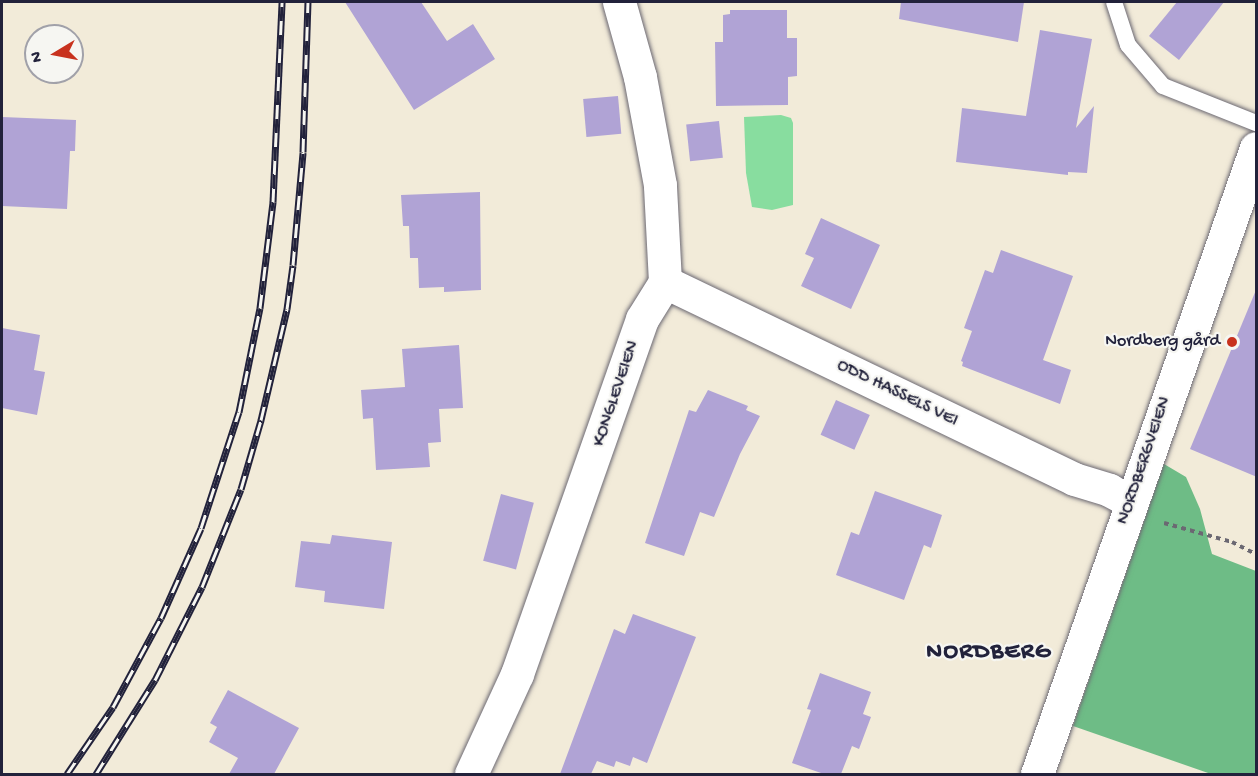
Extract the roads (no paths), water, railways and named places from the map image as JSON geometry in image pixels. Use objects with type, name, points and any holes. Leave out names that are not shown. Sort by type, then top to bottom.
[{"type":"street","points":[[619,2],[640,77],[660,185],[665,282]]},
{"type":"street","name":"NORDBERGVEIEN","points":[[1037,774],[1130,501],[1257,148]]},
{"type":"street","name":"ODD HASSELS VEI","points":[[665,282],[1074,479],[1109,490],[1130,501]]},
{"type":"street","name":"KONGLEVEIEN","points":[[471,774],[517,674],[642,319],[665,282]]},
{"type":"lane","points":[[1114,2],[1128,45],[1163,86],[1257,123]]},
{"type":"railway","points":[[67,774],[113,707],[161,618],[201,528],[239,412],[260,308],[273,202],[282,2]]},
{"type":"railway","points":[[96,774],[155,680],[202,587],[241,489],[261,420],[287,309],[293,265],[303,152],[308,2]]},
{"type":"place","name":"Nordberg gård","points":[[1232,342]]},
{"type":"district","name":"NORDBERG","points":[[989,653]]}]
